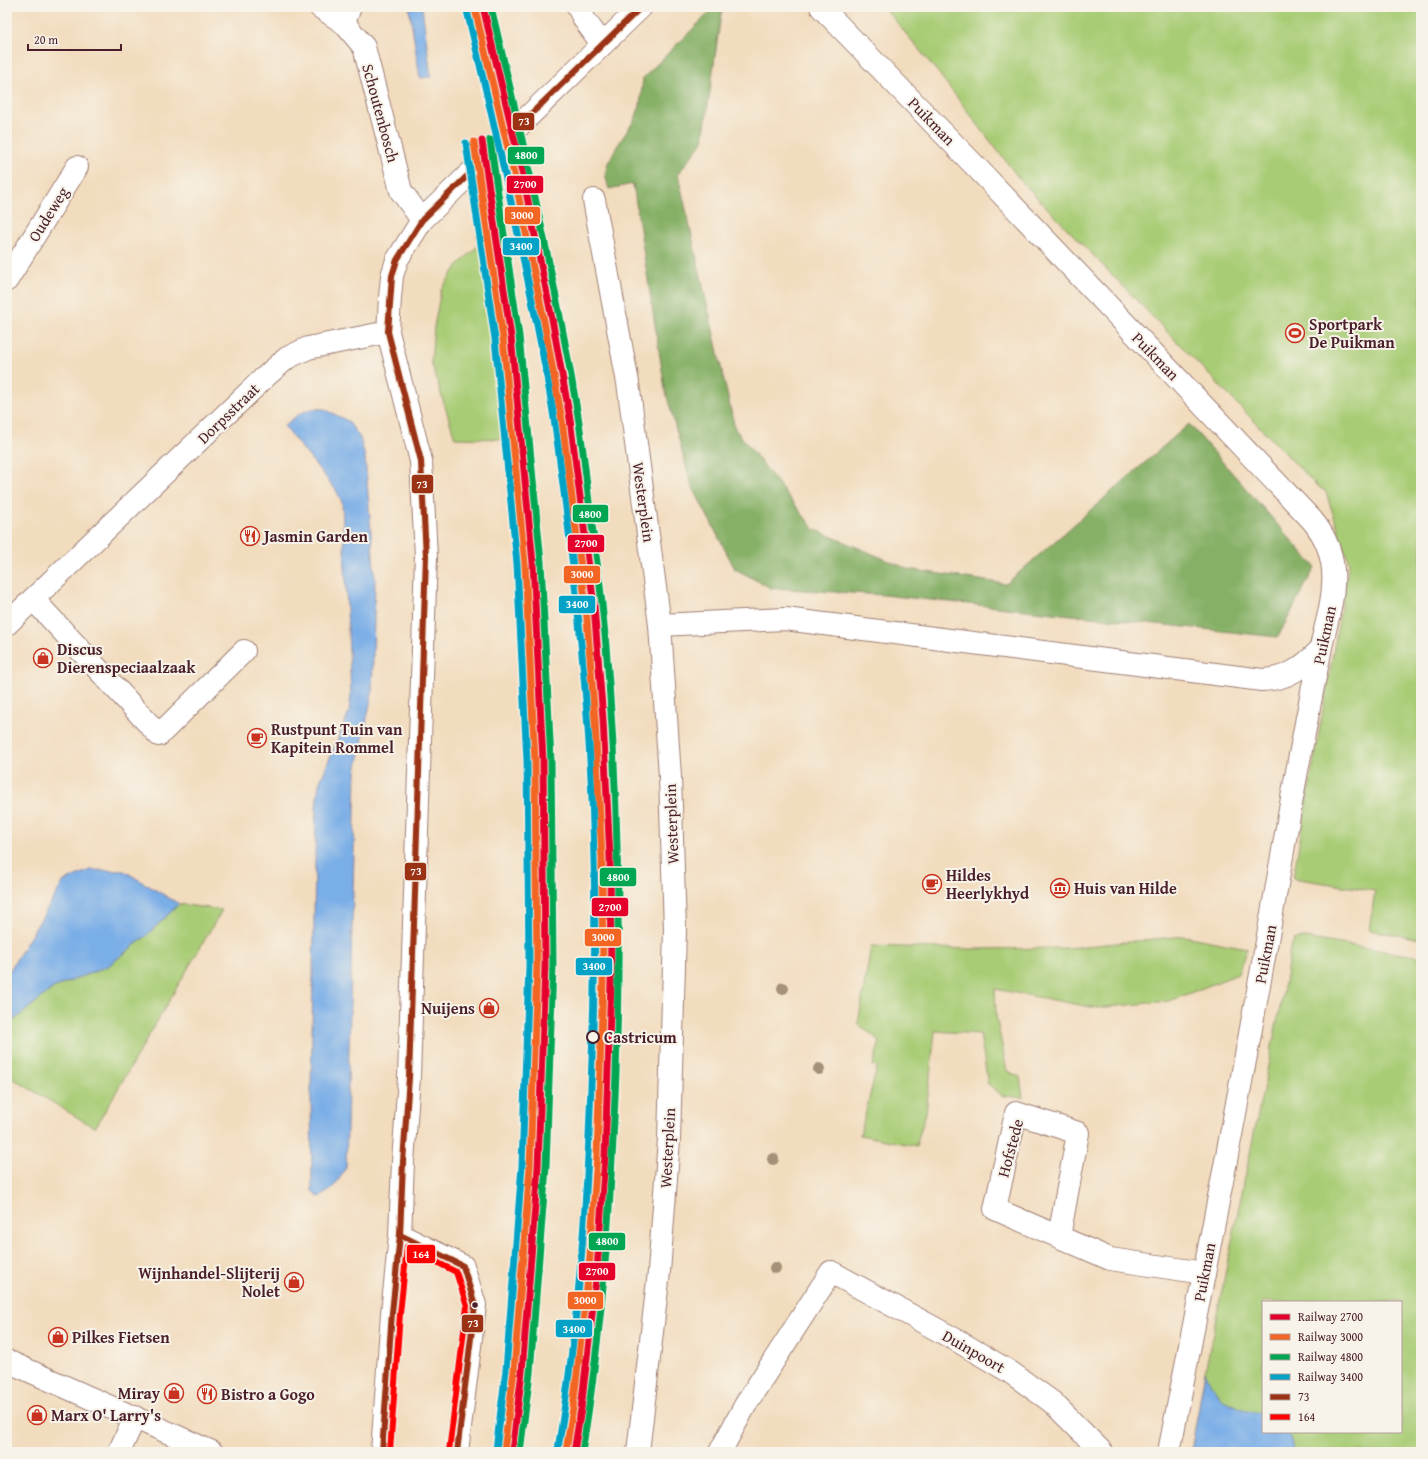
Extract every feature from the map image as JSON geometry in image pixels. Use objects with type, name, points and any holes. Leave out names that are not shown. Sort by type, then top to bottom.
[{"type":"street","name":"Schoutenbosch","points":[[320,7],[347,15],[364,47],[402,191],[422,220]]},
{"type":"street","points":[[578,7],[602,44]]},
{"type":"street","points":[[382,1452],[392,1313],[400,1235],[403,1162],[410,1069],[426,556],[422,461],[388,332],[392,276],[397,260],[422,220],[641,7]]},
{"type":"street","name":"Puikman","points":[[821,7],[996,188],[1312,520],[1322,532],[1329,551],[1334,585],[1320,650],[1293,793],[1271,922],[1169,1452]]},
{"type":"street","name":"Oudeweg","points":[[7,280],[77,168]]},
{"type":"street","name":"Westerplein","points":[[594,200],[628,384],[660,625],[670,777],[675,976],[669,1138],[659,1272],[638,1452]]},
{"type":"street","name":"Dorpsstraat","points":[[7,624],[265,377],[287,358],[308,348],[388,332]]},
{"type":"street","points":[[32,600],[159,735],[244,651]]},
{"type":"street","points":[[660,625],[785,619],[1262,680],[1274,680],[1300,669],[1320,650]]},
{"type":"street","name":"Hofstede","points":[[1059,1237],[1078,1132],[1016,1113],[995,1209],[1059,1237],[1110,1259],[1204,1273]]},
{"type":"street","points":[[400,1235],[463,1266],[474,1305],[457,1452]]},
{"type":"street","name":"Duinpoort","points":[[720,1452],[747,1402],[831,1272],[958,1341],[1010,1372],[1052,1402],[1102,1452]]},
{"type":"street","points":[[7,1361],[212,1452]]},
{"type":"street","points":[[119,1452],[135,1417]]},
{"type":"green space","points":[[715,7],[722,7],[703,141],[678,174],[735,429],[814,529],[908,569],[1006,584],[1189,424],[1315,567],[1278,637],[884,595],[771,588],[735,569],[691,484],[665,389],[633,184],[609,189],[605,174],[608,163],[616,148],[635,119],[640,106],[643,78]]},
{"type":"green space","name":"Sportpark De Puikman","points":[[884,7],[1421,7],[1421,939],[1369,930],[1375,891],[1293,878],[1349,563],[1326,492],[1315,484],[1021,181],[936,70]]},
{"type":"green space","points":[[483,241],[490,254],[509,439],[455,438],[431,362],[434,327],[441,290],[458,265]]},
{"type":"green space","points":[[179,904],[222,910],[95,1128],[7,1075],[7,1026],[53,988],[108,966],[145,937]]},
{"type":"green space","points":[[1184,936],[1247,948],[1238,974],[1170,1001],[1096,1008],[995,989],[996,1016],[1007,1071],[1020,1077],[1023,1098],[1003,1096],[988,1084],[980,1034],[935,1031],[926,1113],[916,1146],[860,1135],[877,1067],[873,1066],[880,1041],[858,1024],[871,946],[970,949],[1067,948]]},
{"type":"green space","points":[[1304,938],[1421,957],[1421,1452],[1191,1452],[1205,1372],[1285,983],[1290,949],[1294,940]]},
{"type":"water","points":[[409,7],[422,7],[431,77],[420,78]]},
{"type":"water","points":[[311,409],[324,409],[348,421],[360,438],[365,457],[375,580],[372,694],[356,772],[346,1167],[332,1188],[324,1195],[319,1197],[312,1191],[311,1089],[316,806],[319,784],[349,712],[351,694],[342,502],[336,490],[284,426],[299,414]]},
{"type":"water","points":[[90,870],[124,871],[179,904],[145,937],[108,966],[53,988],[7,1026],[7,975],[64,881]]},
{"type":"water","points":[[1205,1372],[1221,1399],[1247,1411],[1262,1413],[1262,1433],[1288,1433],[1295,1452],[1191,1452]]},
{"type":"rail line","name":"2700","points":[[483,7],[522,172],[552,319],[570,419],[594,606],[603,719],[610,858],[611,982],[605,1155],[597,1271],[581,1409],[574,1452]]},
{"type":"rail line","name":"4800","points":[[491,7],[527,159],[549,262],[578,416],[601,592],[612,721],[618,897],[616,1073],[609,1216],[601,1310],[582,1452]]},
{"type":"rail line","name":"3000","points":[[475,9],[514,174],[544,321],[562,420],[586,607],[595,720],[602,858],[603,982],[597,1155],[589,1270],[573,1408],[566,1451]]},
{"type":"rail line","name":"3400","points":[[467,11],[521,247],[546,371],[562,479],[586,696],[594,860],[594,1002],[584,1223],[571,1359],[558,1449]]},
{"type":"rail line","name":"4800","points":[[490,140],[519,336],[541,562],[551,761],[553,965],[546,1167],[530,1373],[520,1452]]},
{"type":"rail line","name":"2700","points":[[482,141],[511,337],[533,563],[543,761],[545,965],[538,1167],[522,1372],[512,1452]]},
{"type":"rail line","name":"3000","points":[[474,142],[503,338],[525,564],[535,761],[537,965],[530,1167],[514,1371],[504,1451]]},
{"type":"rail line","name":"3400","points":[[466,143],[495,339],[517,564],[527,761],[529,965],[522,1166],[506,1370],[496,1450]]},
{"type":"transit line","name":"73","points":[[382,1452],[392,1313],[400,1235],[409,1077],[426,556],[421,461],[388,332],[392,276],[397,260],[422,220],[641,7]]},
{"type":"transit line","name":"73","points":[[400,1235],[463,1266],[475,1305],[457,1452]]},
{"type":"transit line","name":"164","points":[[390,1452],[400,1314],[407,1247],[456,1272],[467,1306],[449,1451]]},
{"type":"place","name":"Sportpark De Puikman","points":[[1295,333]]},
{"type":"place","name":"Jasmin Garden","points":[[250,536]]},
{"type":"place","name":"Discus Dierenspeciaalzaak","points":[[43,658]]},
{"type":"place","name":"Rustpunt Tuin van Kapitein Rommel","points":[[257,738]]},
{"type":"place","name":"Hildes Heerlykhyd","points":[[932,884]]},
{"type":"place","name":"Huis van Hilde","points":[[1060,888]]},
{"type":"place","name":"Nuijens","points":[[489,1008]]},
{"type":"place","name":"Castricum","points":[[593,1037]]},
{"type":"place","name":"Wijnhandel-Slijterij Nolet","points":[[294,1282]]},
{"type":"place","name":"Pilkes Fietsen","points":[[58,1337]]},
{"type":"place","name":"Miray","points":[[174,1393]]},
{"type":"place","name":"Bistro a Gogo","points":[[207,1394]]},
{"type":"place","name":"Marx O' Larry's","points":[[37,1415]]}]
